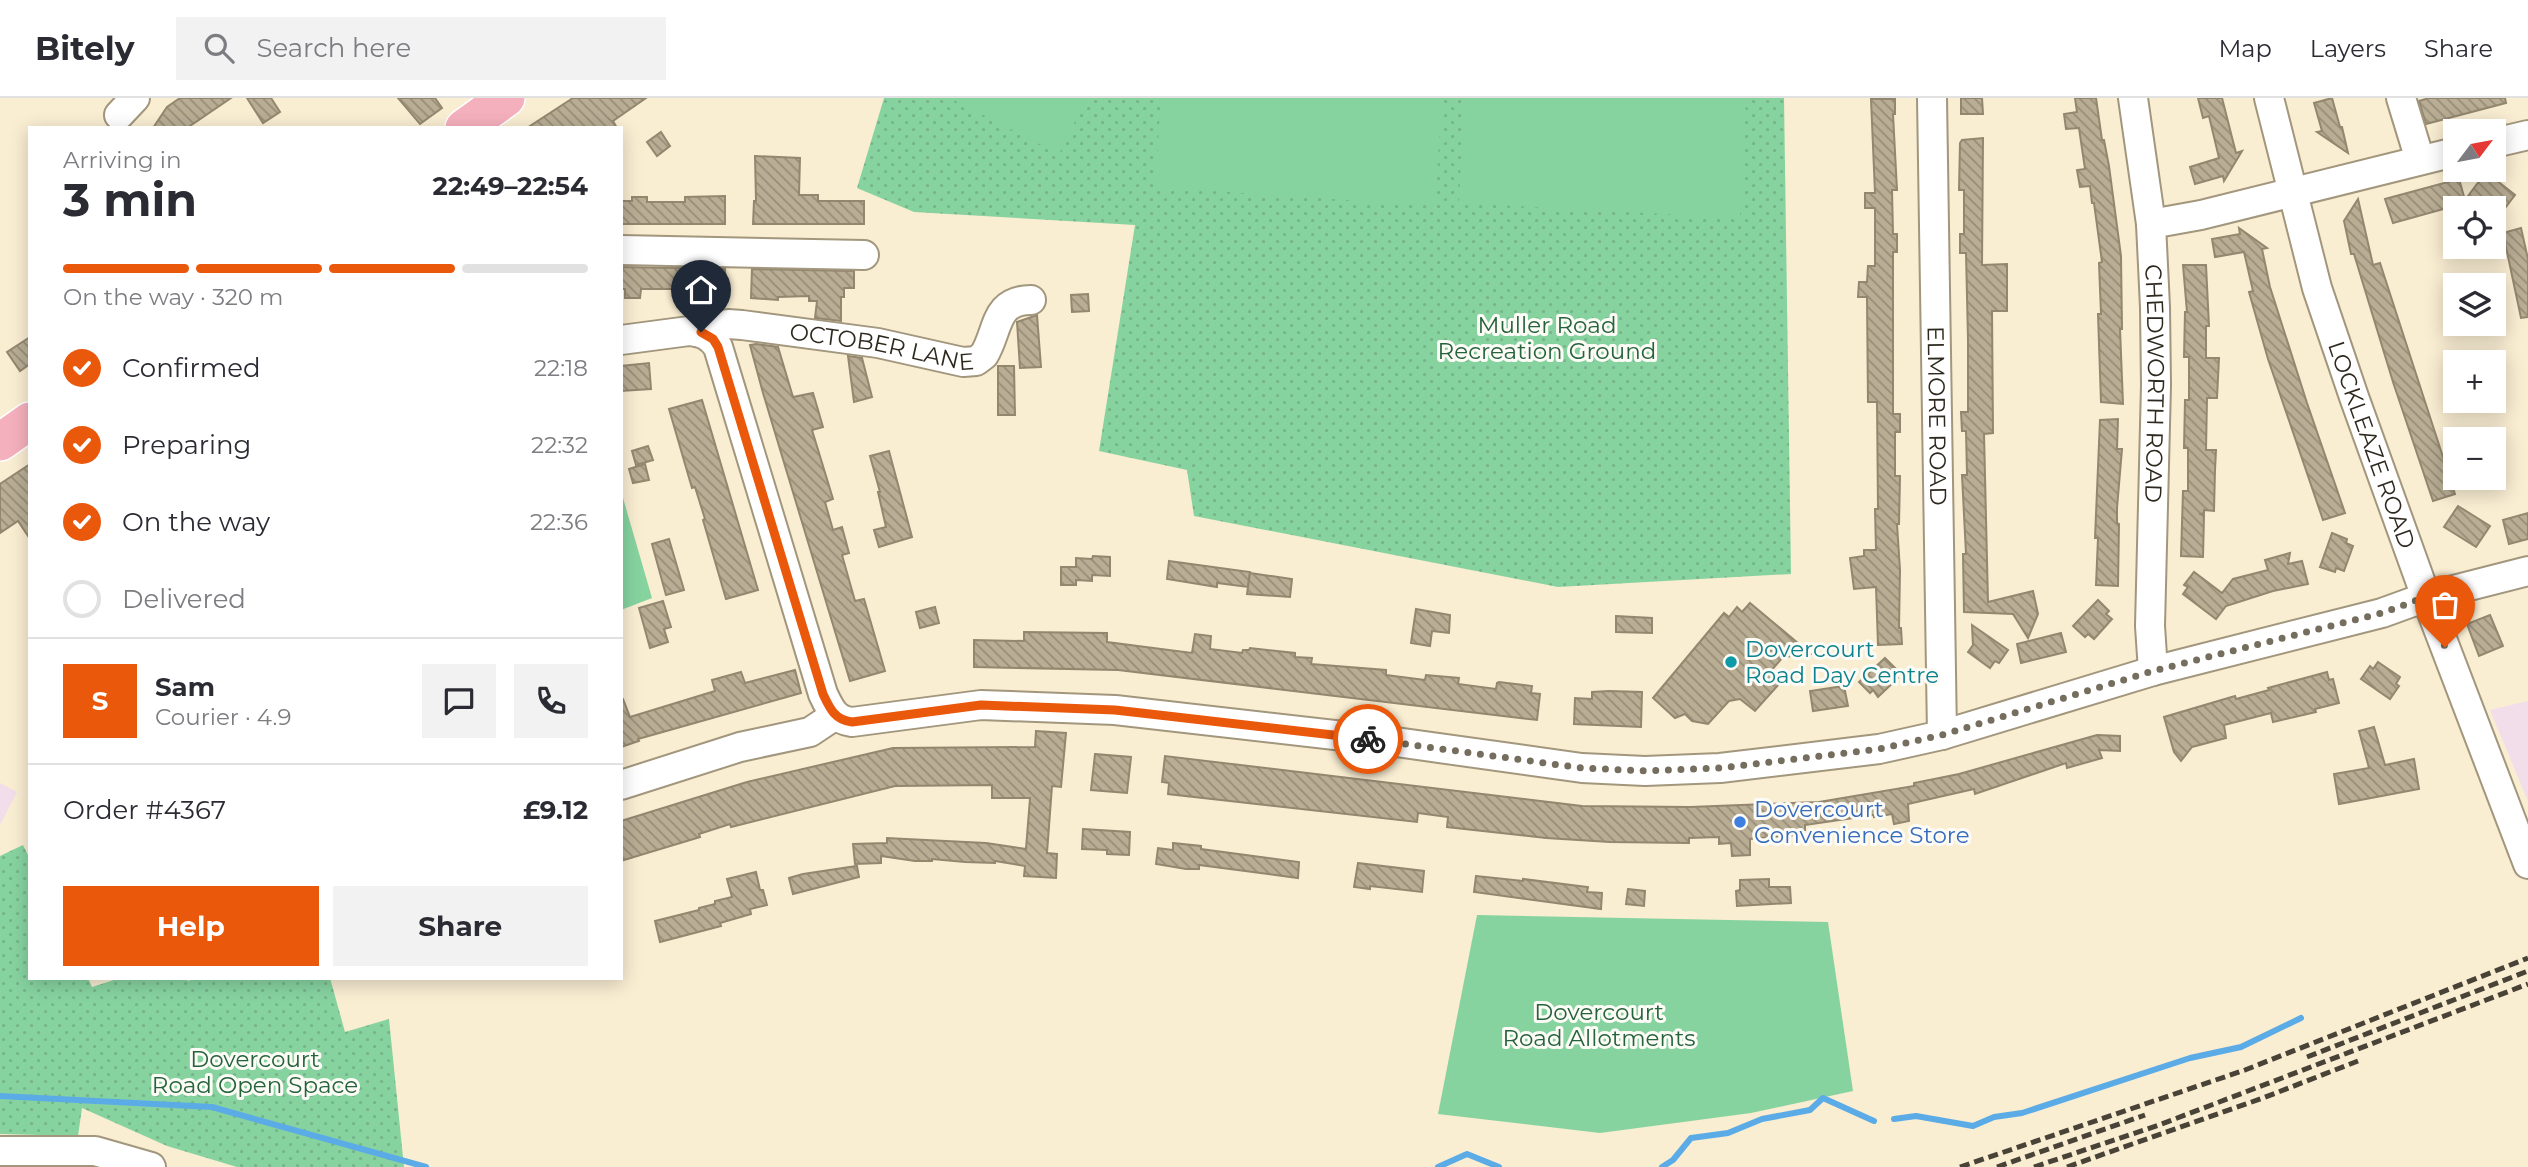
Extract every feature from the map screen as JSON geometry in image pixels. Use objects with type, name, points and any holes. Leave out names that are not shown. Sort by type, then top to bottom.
[{"type":"street","name":"ELMORE ROAD","points":[[1932,98],[1942,735]]},
{"type":"street","name":"CHEDWORTH ROAD","points":[[2133,98],[2151,224],[2157,385],[2150,626],[2153,671]]},
{"type":"street","name":"LOCKLEAZE ROAD","points":[[2269,98],[2317,288],[2426,597],[2528,864]]},
{"type":"street","points":[[2401,98],[2420,160]]},
{"type":"street","points":[[2506,140],[2528,135]]},
{"type":"street","points":[[2151,224],[2201,215],[2443,155]]},
{"type":"street","points":[[623,250],[864,255]]},
{"type":"street","name":"OCTOBER LANE","points":[[623,340],[689,331],[701,332],[728,324],[878,343],[969,362],[984,355],[1003,310],[1015,302],[1031,300]]},
{"type":"street","points":[[701,332],[713,339],[718,347],[823,694],[834,716],[844,721],[981,705],[1115,710],[1396,742],[1582,768],[1646,771],[1720,768],[1879,749],[1942,735],[2153,671],[2382,613],[2426,597],[2528,570]]},
{"type":"street","points":[[623,784],[740,747],[810,732],[834,716]]},
{"type":"street","points":[[0,1150],[95,1151],[152,1167]]},
{"type":"shaded area","points":[[2528,701],[2528,801],[2490,710]]},
{"type":"shaded area","points":[[0,783],[17,792],[0,825]]},
{"type":"green space","name":"Muller Road Recreation Ground","points":[[884,98],[1784,98],[1791,574],[1558,587],[1194,516],[1187,470],[1099,451],[1135,225],[914,212],[857,188]]},
{"type":"green space","points":[[950,98],[1087,98],[1059,154]]},
{"type":"green space","points":[[1161,98],[1442,98],[1435,206],[1155,187]]},
{"type":"green space","points":[[1464,98],[1746,98],[1740,218],[1459,203]]},
{"type":"green space","points":[[623,498],[652,598],[623,609]]},
{"type":"green space","name":"Dovercourt Road Open Space","points":[[23,845],[28,855],[28,980],[89,980],[92,987],[114,980],[331,980],[345,1032],[389,1019],[404,1167],[237,1167],[167,1146],[82,1108],[78,1136],[0,1134],[0,856]]},
{"type":"green space","name":"Dovercourt Road Allotments","points":[[1477,915],[1828,922],[1853,1091],[1751,1113],[1600,1133],[1438,1114]]},
{"type":"building","points":[[180,98],[231,98],[190,126],[154,126],[167,107]]},
{"type":"building","points":[[247,98],[271,98],[280,112],[263,123]]},
{"type":"building","points":[[398,98],[435,98],[442,108],[420,124]]},
{"type":"building","points":[[573,98],[646,98],[613,121],[616,126],[530,126]]},
{"type":"building","points":[[1961,98],[1982,98],[1983,114],[1961,114]]},
{"type":"building","points":[[2075,98],[2096,98],[2109,166],[2121,256],[2123,404],[2101,402],[2098,314],[2101,314],[2099,263],[2102,262],[2090,186],[2080,187],[2077,170],[2085,169],[2079,128],[2066,129],[2064,114],[2077,112]]},
{"type":"building","points":[[2198,98],[2222,98],[2236,153],[2242,151],[2224,181],[2223,176],[2195,184],[2190,167],[2219,158],[2209,116],[2203,118]]},
{"type":"building","points":[[2332,98],[2348,153],[2317,132],[2322,131],[2314,103]]},
{"type":"building","points":[[2429,98],[2505,98],[2506,103],[2426,124],[2419,101]]},
{"type":"building","points":[[1871,99],[1895,99],[1893,114],[1897,190],[1892,190],[1893,234],[1897,234],[1897,252],[1893,252],[1893,414],[1900,414],[1900,432],[1895,432],[1895,476],[1900,476],[1897,524],[1900,570],[1899,628],[1902,644],[1878,645],[1876,587],[1854,589],[1850,558],[1864,556],[1864,550],[1876,550],[1875,509],[1878,509],[1877,402],[1868,402],[1867,297],[1858,297],[1859,282],[1867,282],[1868,266],[1875,266],[1875,208],[1865,208],[1865,193],[1875,193]]},
{"type":"building","points":[[661,132],[670,146],[657,156],[647,142]]},
{"type":"building","points":[[1983,138],[1982,265],[2007,264],[2007,311],[1992,311],[1993,433],[1984,434],[1988,602],[2033,591],[2038,614],[2028,638],[2013,614],[1964,612],[1963,554],[1966,554],[1962,475],[1967,475],[1966,431],[1962,431],[1961,412],[1968,412],[1968,339],[1966,253],[1960,253],[1960,234],[1964,234],[1964,190],[1959,190],[1960,143],[1962,140]]},
{"type":"building","points":[[755,156],[800,158],[799,195],[818,195],[818,201],[864,201],[864,224],[753,224],[756,201]]},
{"type":"building","points":[[2448,182],[2460,182],[2464,196],[2443,196],[2443,209],[2393,223],[2385,199]]},
{"type":"building","points":[[2478,182],[2499,182],[2515,195],[2506,207],[2506,196],[2468,196]]},
{"type":"building","points":[[725,196],[725,224],[623,224],[623,201],[632,201],[632,197],[647,197],[647,202],[685,202],[685,197]]},
{"type":"building","points":[[2358,199],[2373,265],[2380,263],[2443,457],[2443,490],[2454,490],[2455,494],[2433,501],[2354,254],[2351,254],[2344,221]]},
{"type":"building","points":[[2239,228],[2267,248],[2262,249],[2270,287],[2345,513],[2323,520],[2268,359],[2249,292],[2253,291],[2244,252],[2215,257],[2212,239],[2240,234]]},
{"type":"building","points":[[2521,228],[2528,259],[2528,317],[2521,318],[2506,247],[2506,232]]},
{"type":"building","points":[[2183,265],[2206,265],[2209,326],[2206,326],[2206,358],[2219,358],[2217,398],[2207,398],[2206,450],[2216,450],[2214,511],[2204,510],[2201,514],[2204,515],[2203,557],[2181,556],[2183,491],[2188,491],[2188,448],[2184,448],[2185,400],[2189,400],[2189,357],[2184,357],[2187,312]]},
{"type":"building","points":[[623,267],[725,269],[726,289],[641,289],[640,298],[625,298]]},
{"type":"building","points":[[752,269],[854,271],[854,288],[844,288],[844,297],[841,297],[841,321],[815,318],[817,301],[809,301],[809,296],[778,297],[778,300],[751,298]]},
{"type":"building","points":[[1088,294],[1089,311],[1072,312],[1071,295]]},
{"type":"building","points":[[1037,315],[1041,367],[1020,368],[1017,322]]},
{"type":"building","points":[[28,338],[28,365],[20,371],[7,352]]},
{"type":"building","points":[[750,345],[778,347],[793,397],[813,393],[823,427],[812,430],[833,499],[825,502],[833,530],[842,527],[849,553],[842,555],[855,601],[864,599],[885,671],[850,681],[763,393]]},
{"type":"building","points":[[848,356],[862,358],[872,397],[854,402]]},
{"type":"building","points":[[649,363],[651,389],[623,391],[623,366]]},
{"type":"building","points":[[998,366],[1014,366],[1015,415],[998,415]]},
{"type":"building","points":[[702,400],[758,590],[726,599],[703,520],[705,519],[695,487],[692,488],[669,409]]},
{"type":"building","points":[[2118,419],[2117,449],[2122,449],[2117,508],[2118,586],[2096,585],[2098,538],[2095,538],[2100,420]]},
{"type":"building","points":[[648,446],[653,460],[636,465],[632,451]]},
{"type":"building","points":[[889,451],[912,537],[879,547],[874,530],[886,527],[870,456]]},
{"type":"building","points":[[645,464],[649,480],[633,483],[629,469]]},
{"type":"building","points":[[28,465],[28,536],[18,521],[0,533],[0,484]]},
{"type":"building","points":[[2458,506],[2490,526],[2476,547],[2444,527]]},
{"type":"building","points":[[2528,513],[2528,539],[2509,544],[2503,520]]},
{"type":"building","points":[[2332,533],[2347,539],[2346,543],[2353,546],[2344,571],[2336,568],[2335,572],[2320,567]]},
{"type":"building","points":[[669,539],[684,590],[666,595],[652,544]]},
{"type":"building","points":[[2290,553],[2288,564],[2302,561],[2308,584],[2273,591],[2226,606],[2216,619],[2183,594],[2188,587],[2184,585],[2194,572],[2222,593],[2233,579],[2268,570],[2265,560]]},
{"type":"building","points":[[1093,556],[1110,557],[1110,576],[1092,575],[1092,581],[1076,580],[1076,585],[1061,585],[1061,567],[1076,567],[1076,558],[1092,559]]},
{"type":"building","points":[[1169,561],[1250,572],[1248,587],[1217,583],[1217,587],[1167,579]]},
{"type":"building","points":[[1250,573],[1292,579],[1290,597],[1247,594]]},
{"type":"building","points":[[2098,600],[2109,611],[2106,614],[2112,619],[2094,639],[2088,634],[2085,637],[2073,626]]},
{"type":"building","points":[[663,601],[671,627],[664,629],[668,642],[650,648],[639,608]]},
{"type":"building","name":"Dovercourt Road Day Centre","points":[[1750,603],[1811,654],[1783,657],[1769,673],[1780,683],[1755,711],[1740,699],[1729,701],[1708,724],[1692,721],[1685,714],[1675,718],[1653,698],[1724,613],[1729,617],[1737,607],[1742,612]]},
{"type":"building","points":[[935,607],[939,623],[920,628],[916,612]]},
{"type":"building","points":[[1416,609],[1450,615],[1449,633],[1432,631],[1430,646],[1411,643]]},
{"type":"building","points":[[2490,615],[2503,646],[2479,656],[2467,624]]},
{"type":"building","points":[[1616,616],[1652,618],[1652,633],[1616,632]]},
{"type":"building","points":[[1972,625],[2008,650],[1999,663],[1995,661],[1990,668],[1968,652],[1973,645]]},
{"type":"building","points":[[1024,632],[1107,633],[1107,642],[1192,653],[1195,634],[1211,636],[1210,649],[1242,653],[1250,648],[1295,653],[1295,657],[1312,658],[1311,664],[1386,670],[1386,675],[1425,680],[1426,675],[1459,678],[1458,684],[1496,689],[1499,682],[1532,686],[1531,693],[1540,694],[1537,720],[1118,670],[974,667],[974,640],[1024,641]]},
{"type":"building","points":[[2061,633],[2066,652],[2021,663],[2017,644]]},
{"type":"building","points":[[1885,658],[1896,669],[1892,672],[1898,678],[1878,697],[1873,690],[1870,693],[1859,682]]},
{"type":"building","points":[[2378,662],[2400,677],[2396,684],[2399,686],[2390,699],[2361,679],[2370,666],[2373,669]]},
{"type":"building","points":[[795,670],[801,693],[638,739],[639,741],[623,746],[623,699],[630,717],[715,691],[712,680],[741,672],[745,683]]},
{"type":"building","points":[[2327,672],[2329,680],[2333,679],[2339,703],[2315,709],[2316,712],[2273,722],[2271,713],[2224,725],[2226,738],[2192,747],[2181,761],[2174,752],[2164,717]]},
{"type":"building","points":[[1844,686],[1848,706],[1813,711],[1810,691]]},
{"type":"building","points":[[1592,692],[1642,692],[1641,727],[1574,724],[1575,698],[1592,699]]},
{"type":"building","points":[[2374,727],[2385,765],[2414,759],[2419,789],[2339,804],[2334,774],[2369,768],[2359,731]]},
{"type":"building","points":[[1036,731],[1066,733],[1061,787],[1052,786],[1047,853],[1057,854],[1056,878],[1024,876],[1025,866],[995,861],[915,861],[881,856],[881,863],[855,864],[853,844],[887,843],[887,838],[986,843],[1026,849],[1030,798],[992,798],[992,785],[895,786],[731,827],[730,824],[699,834],[700,837],[623,860],[623,820],[747,782],[893,748],[1035,747]]},
{"type":"building","points":[[2097,735],[2120,736],[2120,751],[2099,750],[2102,758],[2067,768],[2066,763],[1975,794],[1974,789],[1908,804],[1909,821],[1894,824],[1892,814],[1805,825],[1805,830],[1795,831],[1795,835],[1750,839],[1750,855],[1732,856],[1731,843],[1719,844],[1719,837],[1689,838],[1689,843],[1546,838],[1447,827],[1448,817],[1418,813],[1417,822],[1168,794],[1169,783],[1162,782],[1165,756],[1582,806],[1690,807],[1819,802],[1914,786],[1914,783],[1959,774]]},
{"type":"building","points":[[1095,754],[1131,757],[1127,793],[1091,790]]},
{"type":"building","points":[[1083,829],[1130,832],[1129,855],[1107,854],[1107,850],[1082,849]]},
{"type":"building","points":[[1173,843],[1299,862],[1298,878],[1199,865],[1199,869],[1186,869],[1156,864],[1158,848],[1173,850]]},
{"type":"building","points":[[1358,863],[1424,871],[1422,892],[1370,886],[1370,889],[1354,887]]},
{"type":"building","points":[[857,866],[859,877],[793,894],[789,878]]},
{"type":"building","points":[[756,872],[767,905],[750,909],[751,914],[720,923],[721,926],[660,942],[655,921],[699,910],[715,904],[715,901],[732,897],[727,879]]},
{"type":"building","points":[[1476,876],[1588,887],[1587,892],[1602,893],[1601,909],[1474,892]]},
{"type":"building","points":[[1769,879],[1769,887],[1790,887],[1791,903],[1737,906],[1736,891],[1740,890],[1740,880]]},
{"type":"building","points":[[1628,889],[1645,891],[1644,906],[1626,904]]},
{"type":"waterway","points":[[1894,1119],[1916,1116],[1973,1126],[1994,1117],[2022,1113],[2190,1058],[2241,1047],[2301,1018]]},
{"type":"waterway","points":[[0,1096],[212,1107],[426,1167]]},
{"type":"waterway","points":[[1662,1167],[1673,1160],[1691,1138],[1728,1133],[1762,1119],[1810,1110],[1823,1098],[1874,1121]]},
{"type":"waterway","points":[[1438,1167],[1467,1154],[1499,1167]]},
{"type":"railway","points":[[1960,1167],[2245,1070],[2528,958]]},
{"type":"railway","points":[[2307,1057],[2528,971]]},
{"type":"railway","points":[[2034,1167],[2159,1125],[2528,984]]},
{"type":"railway","points":[[2067,1167],[2263,1098],[2358,1061]]},
{"type":"railway","points":[[1997,1167],[2145,1115]]},
{"type":"way so far","points":[[1368,739],[1582,768],[1646,771],[1720,768],[1879,749],[1942,735],[2153,671],[2382,613],[2426,597],[2445,647]]},
{"type":"place","name":"Dovercourt Road Day Centre","points":[[1731,662]]},
{"type":"place","name":"Dovercourt Convenience Store","points":[[1740,822]]},
{"type":"route","points":[[701,332],[713,339],[718,347],[823,694],[834,716],[852,722],[981,705],[1115,710],[1368,739]]}]
